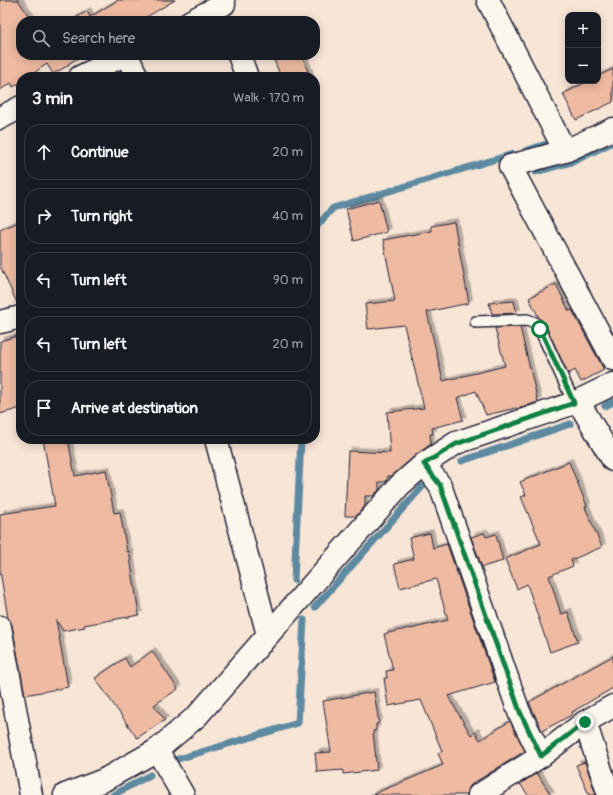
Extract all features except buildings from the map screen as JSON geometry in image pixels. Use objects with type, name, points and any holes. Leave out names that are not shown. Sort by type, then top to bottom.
[{"type":"street","points":[[488,0],[565,151]]},
{"type":"street","points":[[204,16],[223,9]]},
{"type":"street","points":[[90,72],[115,60]]},
{"type":"street","points":[[128,60],[135,72]]},
{"type":"street","points":[[240,60],[245,72]]},
{"type":"street","points":[[0,118],[16,110]]},
{"type":"street","points":[[613,129],[565,151],[510,166],[613,359]]},
{"type":"street","points":[[0,322],[16,318]]},
{"type":"street","points":[[65,795],[104,780],[157,750],[197,716],[400,485],[424,464],[456,444],[576,402],[613,384]]},
{"type":"street","points":[[576,402],[613,460]]},
{"type":"street","points":[[217,444],[268,635]]},
{"type":"street","points":[[424,464],[440,485],[520,712],[541,756]]},
{"type":"street","points":[[0,627],[31,795]]},
{"type":"street","points":[[479,795],[541,756],[585,722],[613,706]]},
{"type":"street","points":[[585,722],[609,795]]},
{"type":"street","points":[[157,750],[183,795]]},
{"type":"lane","points":[[476,322],[527,320],[535,323],[540,329],[576,402]]},
{"type":"waterway","points":[[536,172],[572,162],[613,142]]},
{"type":"waterway","points":[[525,151],[549,143]]},
{"type":"waterway","points":[[320,223],[333,208],[513,154]]},
{"type":"waterway","points":[[605,406],[613,402]]},
{"type":"waterway","points":[[462,461],[570,424]]},
{"type":"waterway","points":[[294,580],[301,444]]},
{"type":"waterway","points":[[315,607],[422,487]]},
{"type":"waterway","points":[[178,759],[298,723],[304,620]]},
{"type":"waterway","points":[[113,795],[150,775]]},
{"type":"route","points":[[540,329],[574,403],[456,444],[424,464],[440,485],[520,712],[541,756],[585,722]]}]
